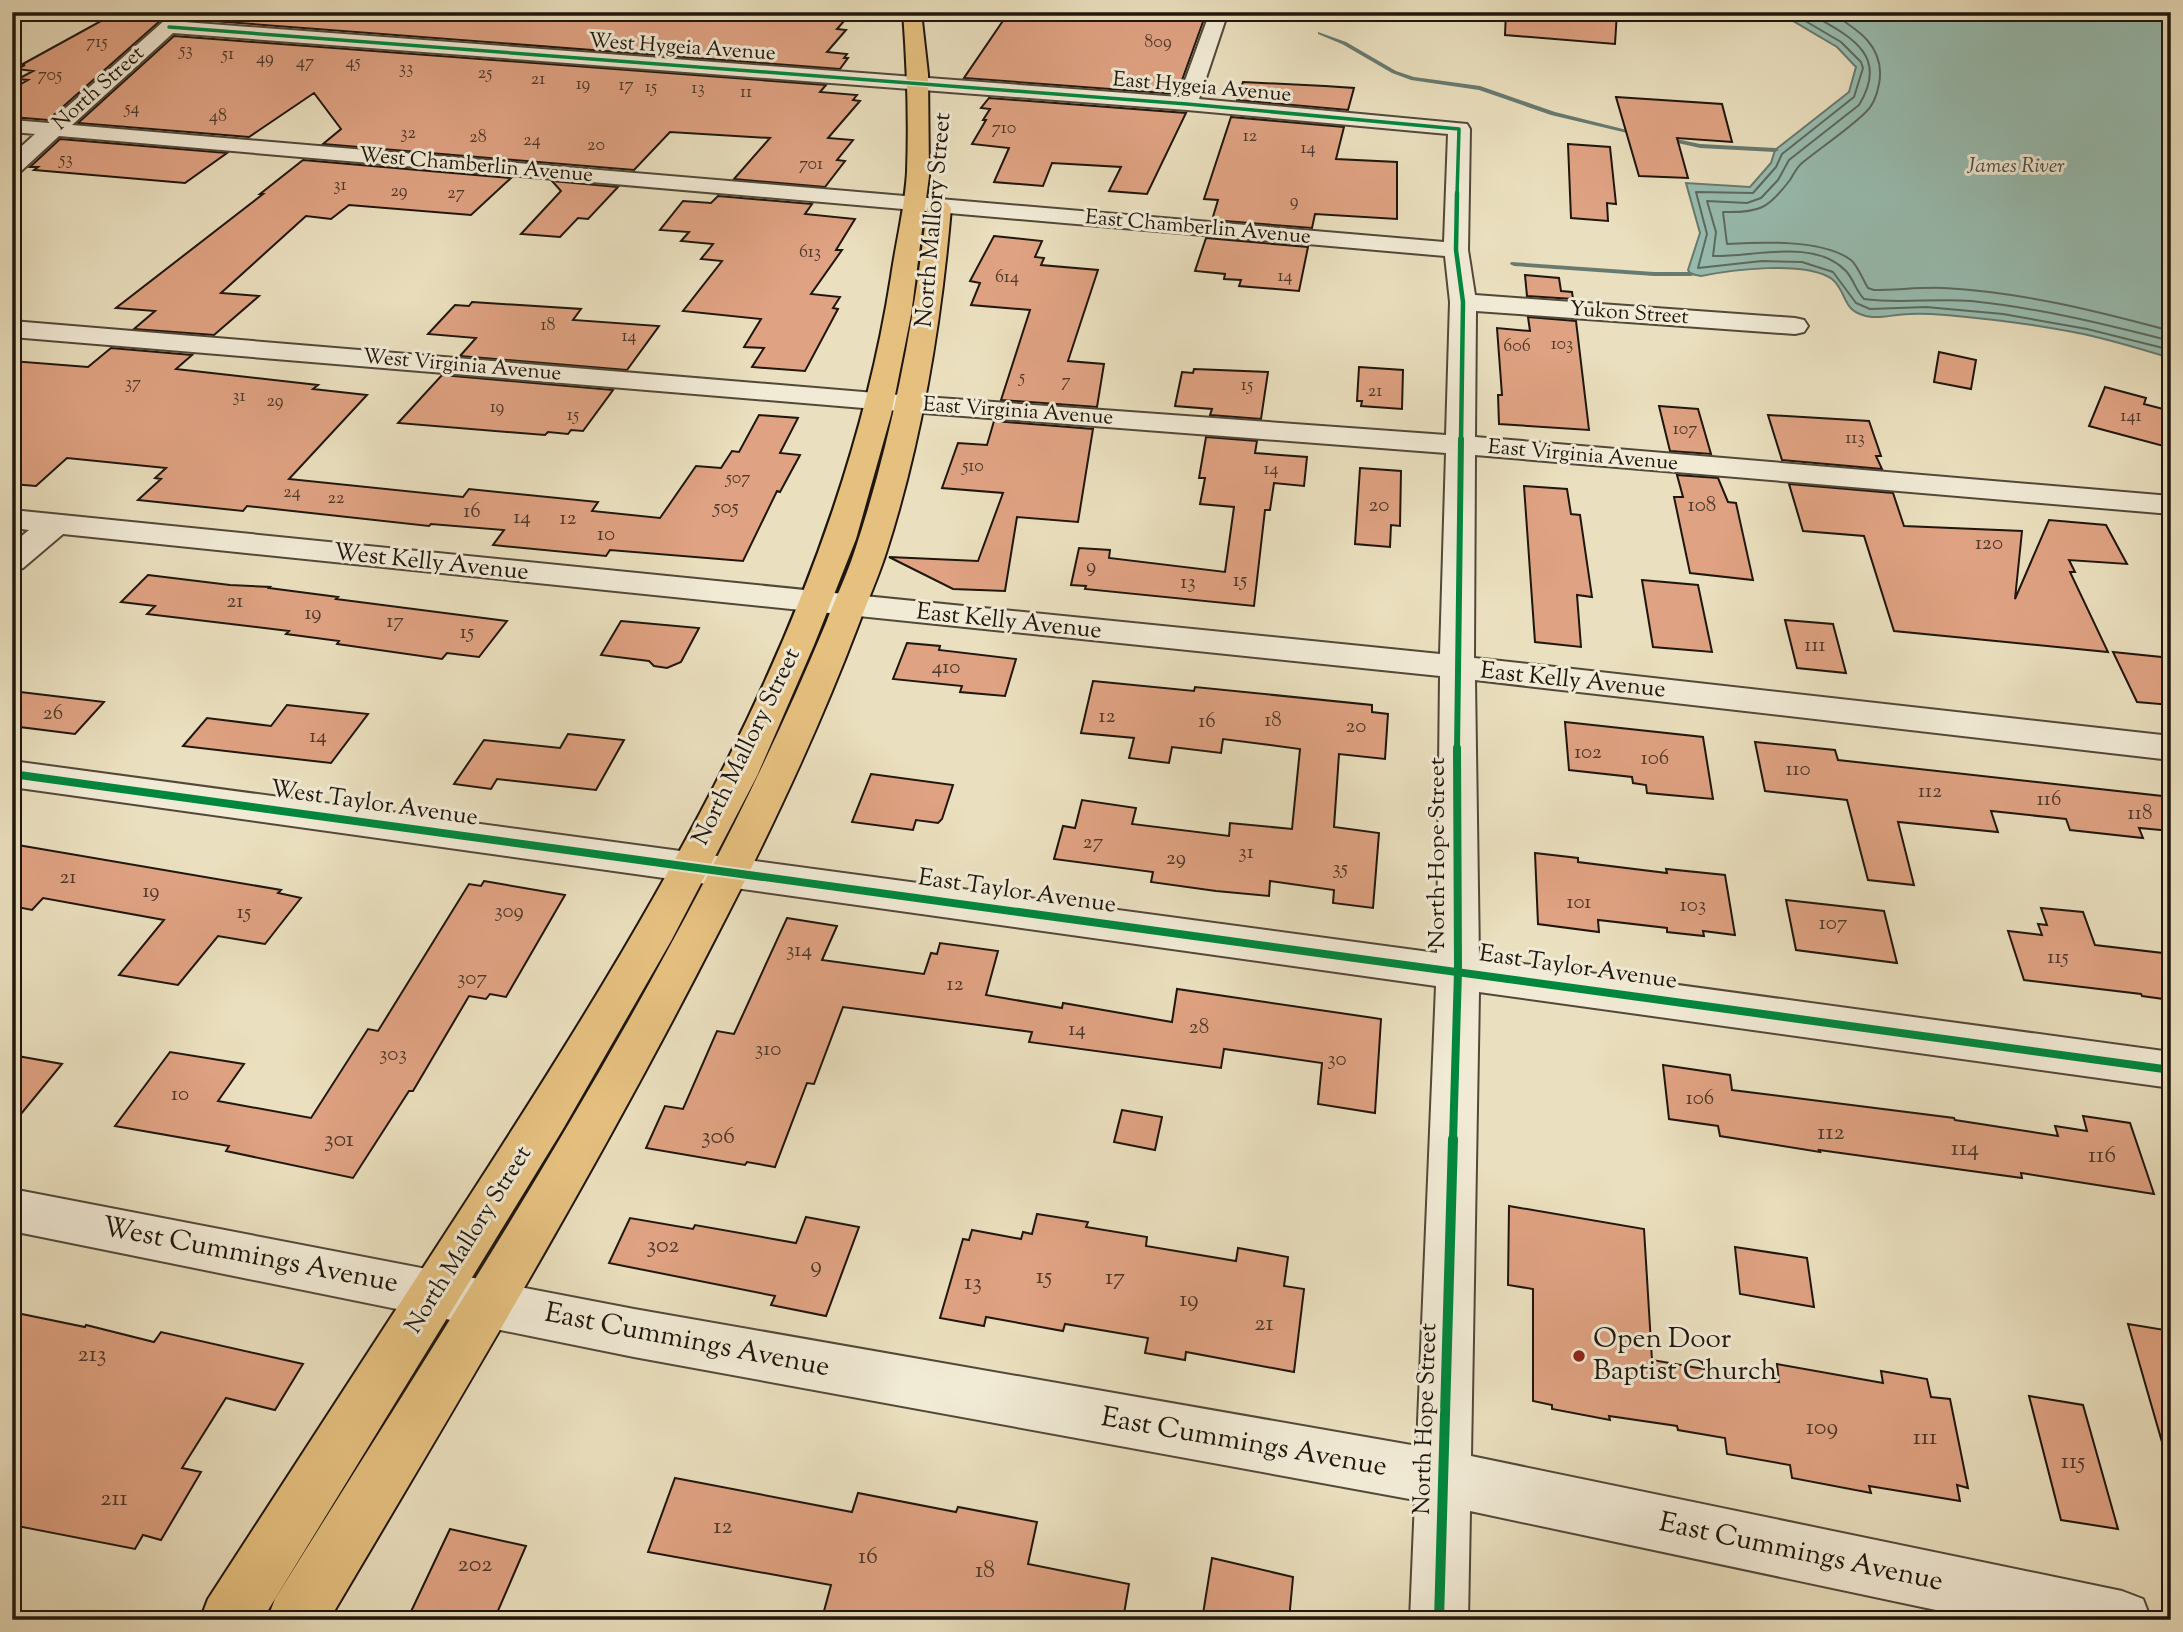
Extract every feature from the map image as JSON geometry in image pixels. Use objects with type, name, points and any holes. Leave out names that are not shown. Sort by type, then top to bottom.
[{"type":"main road","name":"North Mallory Street","points":[[229,1620],[547,1115],[656,930],[738,776],[797,645],[870,552],[891,484],[896,403],[930,298],[927,205],[944,129],[912,12]]},
{"type":"main road","name":"North Mallory Street","points":[[930,84],[934,12]]},
{"type":"main road","name":"North Mallory Street","points":[[296,1620],[488,1303],[621,1076],[731,872],[771,792],[831,604]]},
{"type":"street","name":"North Street","points":[[12,167],[186,12]]},
{"type":"street","points":[[1187,104],[1219,12]]},
{"type":"street","name":"West Hygeia Avenue","points":[[169,27],[930,84]]},
{"type":"street","name":"East Hygeia Avenue","points":[[930,84],[1459,129]]},
{"type":"street","name":"West Chamberlin Avenue","points":[[12,126],[927,205]]},
{"type":"street","name":"North Hope Street","points":[[1439,1620],[1458,971],[1457,667],[1463,302],[1456,250],[1459,129]]},
{"type":"street","name":"East Chamberlin Avenue","points":[[927,205],[1456,250]]},
{"type":"street","name":"Yukon Street","points":[[1463,302],[1795,326]]},
{"type":"street","name":"West Virginia Avenue","points":[[12,329],[896,403]]},
{"type":"street","name":"East Virginia Avenue","points":[[896,403],[1462,445],[2171,505]]},
{"type":"street","name":"West Kelly Avenue","points":[[12,519],[831,604]]},
{"type":"street","points":[[12,561],[55,524]]},
{"type":"street","name":"East Kelly Avenue","points":[[831,604],[1457,667],[2171,748]]},
{"type":"street","name":"West Taylor Avenue","points":[[12,774],[731,872]]},
{"type":"street","name":"East Taylor Avenue","points":[[731,872],[2171,1070]]},
{"type":"street","name":"West Cummings Avenue","points":[[12,1210],[488,1303]]},
{"type":"street","name":"East Cummings Avenue","points":[[488,1303],[634,1333],[1444,1478],[2123,1620]]},
{"type":"water","name":"James River","points":[[1778,12],[2171,12],[2171,358],[2101,338],[2029,324],[1932,314],[1877,317],[1862,315],[1850,307],[1832,279],[1804,270],[1768,268],[1701,276],[1691,274],[1688,270],[1700,233],[1686,183],[1750,187],[1771,163],[1775,150],[1849,92],[1856,67],[1837,47]]},
{"type":"building","points":[[227,12],[373,12],[459,19],[469,13],[545,18],[552,12],[659,17],[665,12],[673,12],[797,19],[803,12],[852,12],[837,29],[846,30],[827,52],[847,54],[844,58],[848,58],[840,69],[212,21]]},
{"type":"building","points":[[1009,12],[1204,19],[1177,94],[964,78]]},
{"type":"building","points":[[1506,12],[1617,12],[1615,44],[1505,35]]},
{"type":"building","points":[[110,16],[161,20],[48,120],[12,117],[12,89],[28,80],[18,79],[33,71],[17,69]]},
{"type":"building","points":[[174,36],[826,85],[820,92],[857,95],[853,100],[860,101],[828,138],[853,140],[837,160],[845,161],[825,187],[734,179],[770,138],[670,132],[634,170],[323,144],[341,129],[314,93],[249,137],[78,123]]},
{"type":"building","points":[[1243,82],[1354,88],[1348,110],[1237,100]]},
{"type":"building","points":[[1616,97],[1722,104],[1732,142],[1677,138],[1688,178],[1639,176]]},
{"type":"building","points":[[989,98],[1186,113],[1147,194],[1109,191],[1121,167],[1052,163],[1043,186],[994,182],[1009,148],[972,144],[986,120],[983,120],[990,109],[981,108]]},
{"type":"building","points":[[1231,117],[1344,127],[1336,159],[1397,162],[1397,219],[1315,214],[1312,228],[1212,220],[1218,200],[1204,199]]},
{"type":"building","points":[[60,139],[227,153],[185,183],[34,170],[38,167],[30,167]]},
{"type":"building","points":[[1568,144],[1610,147],[1616,204],[1607,203],[1608,221],[1571,218]]},
{"type":"building","points":[[303,160],[511,178],[471,215],[349,205],[331,219],[306,216],[221,293],[259,296],[214,335],[134,329],[155,311],[116,308]]},
{"type":"building","points":[[552,181],[618,187],[588,219],[578,218],[560,237],[521,234],[561,191]]},
{"type":"building","points":[[718,196],[812,204],[805,214],[855,219],[836,250],[842,250],[811,294],[840,297],[833,308],[838,309],[805,371],[752,367],[764,348],[744,347],[761,319],[683,311],[722,261],[701,259],[713,244],[681,241],[689,232],[660,230],[683,201],[711,203]]},
{"type":"building","points":[[994,236],[1042,241],[1035,257],[1044,258],[1041,265],[1098,270],[1068,361],[1104,364],[1097,407],[1001,400],[1030,310],[971,305],[980,283],[970,281]]},
{"type":"building","points":[[1206,238],[1308,247],[1299,291],[1239,286],[1241,280],[1224,279],[1225,274],[1195,271]]},
{"type":"building","points":[[1525,275],[1559,278],[1561,291],[1572,292],[1573,299],[1527,296]]},
{"type":"building","points":[[472,302],[581,309],[573,320],[659,326],[627,370],[460,356],[476,338],[428,334],[455,305],[469,306]]},
{"type":"building","points":[[1528,317],[1576,321],[1589,430],[1499,424],[1498,395],[1502,395],[1497,328],[1530,331]]},
{"type":"building","points":[[111,348],[192,355],[176,369],[318,385],[313,389],[367,395],[289,479],[463,497],[469,489],[598,502],[592,511],[660,518],[696,466],[721,468],[732,451],[739,452],[759,415],[798,418],[780,453],[800,455],[780,492],[777,491],[743,561],[610,550],[606,556],[493,545],[504,530],[431,524],[429,526],[247,506],[243,511],[138,500],[161,479],[155,478],[166,468],[67,458],[36,486],[12,484],[12,361],[88,367]]},
{"type":"building","points":[[1939,352],[1976,360],[1971,389],[1934,382]]},
{"type":"building","points":[[1359,367],[1403,370],[1402,409],[1361,406],[1362,401],[1357,401]]},
{"type":"building","points":[[1194,369],[1268,372],[1261,419],[1210,415],[1212,409],[1175,406],[1182,372],[1193,373]]},
{"type":"building","points":[[442,375],[613,390],[583,431],[571,430],[568,434],[548,432],[545,435],[398,423]]},
{"type":"building","points":[[2105,387],[2146,398],[2144,404],[2171,411],[2171,448],[2089,426]]},
{"type":"building","points":[[1659,406],[1698,409],[1711,454],[1670,451]]},
{"type":"building","points":[[1768,415],[1869,421],[1881,456],[1876,456],[1882,469],[1782,460]]},
{"type":"building","points":[[994,421],[1093,429],[1078,522],[1017,517],[1005,591],[953,589],[889,557],[978,561],[1003,493],[942,488],[958,443],[987,445]]},
{"type":"building","points":[[1206,437],[1257,441],[1255,453],[1307,457],[1304,486],[1274,483],[1270,510],[1265,510],[1254,606],[1085,589],[1086,586],[1071,585],[1079,548],[1110,550],[1109,558],[1225,572],[1234,507],[1200,504],[1205,478],[1199,478]]},
{"type":"building","points":[[1360,468],[1401,471],[1400,526],[1391,525],[1390,547],[1355,544]]},
{"type":"building","points":[[1677,475],[1718,478],[1728,502],[1736,503],[1753,580],[1690,573],[1674,497],[1683,497]]},
{"type":"building","points":[[1789,484],[1893,493],[1904,526],[2022,531],[2015,599],[2049,520],[2106,525],[2127,564],[2069,560],[2075,572],[2070,572],[2108,652],[1894,631],[1864,536],[1803,531]]},
{"type":"building","points":[[1524,486],[1567,489],[1571,514],[1580,515],[1592,597],[1577,595],[1581,647],[1535,642]]},
{"type":"building","points":[[148,575],[270,587],[338,597],[336,599],[507,621],[479,657],[447,653],[442,659],[286,634],[289,631],[147,614],[155,606],[121,602]]},
{"type":"building","points":[[1642,580],[1698,585],[1712,652],[1653,647]]},
{"type":"building","points":[[1785,620],[1833,624],[1846,673],[1797,668]]},
{"type":"building","points":[[621,621],[699,628],[681,662],[667,668],[654,666],[649,661],[601,655]]},
{"type":"building","points":[[907,643],[940,646],[939,650],[1016,659],[1005,696],[960,692],[962,686],[893,679]]},
{"type":"building","points":[[2113,652],[2171,658],[2171,705],[2137,702]]},
{"type":"building","points":[[1093,681],[1194,691],[1195,687],[1372,705],[1372,712],[1388,714],[1385,759],[1339,754],[1334,827],[1379,833],[1373,908],[1333,903],[1334,890],[1270,881],[1269,896],[1216,891],[1151,882],[1153,872],[1054,859],[1063,826],[1075,828],[1082,800],[1136,808],[1132,824],[1229,836],[1230,823],[1292,829],[1300,749],[1223,739],[1221,753],[1172,747],[1169,763],[1129,758],[1134,738],[1081,733]]},
{"type":"building","points":[[12,691],[104,702],[75,734],[12,726]]},
{"type":"building","points":[[287,705],[368,714],[331,763],[183,746],[207,718],[271,726]]},
{"type":"building","points":[[1565,722],[1703,737],[1713,799],[1647,793],[1646,785],[1633,783],[1632,777],[1569,770]]},
{"type":"building","points":[[568,734],[624,740],[596,790],[497,779],[491,789],[454,784],[484,740],[560,748]]},
{"type":"building","points":[[1755,742],[1835,750],[1838,760],[2171,797],[2171,831],[2139,828],[2143,838],[2070,830],[2066,819],[1991,811],[1998,832],[1898,822],[1914,885],[1868,880],[1847,800],[1765,791]]},
{"type":"building","points":[[871,774],[953,785],[942,819],[938,823],[916,820],[913,830],[852,822]]},
{"type":"building","points":[[12,844],[281,890],[278,893],[301,898],[265,944],[218,936],[178,985],[119,975],[164,920],[43,898],[32,910],[12,906]]},
{"type":"building","points":[[1535,853],[1578,858],[1578,862],[1667,873],[1666,869],[1725,875],[1735,935],[1703,931],[1704,936],[1667,932],[1667,928],[1598,920],[1599,932],[1538,924]]},
{"type":"building","points":[[484,881],[565,895],[506,997],[490,994],[486,999],[469,996],[413,1091],[409,1091],[353,1178],[226,1151],[229,1146],[115,1126],[170,1052],[244,1064],[218,1101],[311,1118],[368,1029],[378,1031],[469,884],[481,886]]},
{"type":"building","points":[[1786,900],[1884,911],[1897,963],[1796,950]]},
{"type":"building","points":[[2041,908],[2083,912],[2095,945],[2171,954],[2171,1000],[2024,980],[2008,931],[2042,935],[2038,924],[2047,925]]},
{"type":"building","points":[[787,918],[837,926],[822,960],[924,974],[931,953],[937,954],[940,943],[998,951],[986,995],[1062,1008],[1063,1003],[1172,1022],[1177,989],[1381,1019],[1375,1113],[1318,1104],[1322,1063],[1224,1049],[1221,1068],[1029,1042],[1032,1032],[843,1007],[814,1084],[807,1083],[775,1167],[747,1162],[745,1165],[646,1148],[665,1106],[683,1109],[717,1031],[734,1034]]},
{"type":"building","points":[[12,1055],[62,1064],[12,1125]]},
{"type":"building","points":[[1663,1065],[1730,1075],[1732,1090],[1954,1118],[2058,1136],[2055,1126],[2087,1131],[2083,1116],[2130,1123],[2154,1194],[2021,1173],[2022,1178],[1720,1136],[1718,1126],[1669,1119]]},
{"type":"building","points":[[1122,1110],[1162,1117],[1155,1150],[1114,1142]]},
{"type":"building","points":[[1509,1206],[1644,1229],[1652,1360],[1779,1382],[1777,1364],[1883,1383],[1881,1371],[1927,1379],[1931,1397],[1950,1399],[1968,1488],[1957,1485],[1960,1501],[1869,1486],[1871,1493],[1792,1478],[1790,1465],[1727,1454],[1725,1438],[1678,1430],[1677,1426],[1609,1416],[1610,1420],[1552,1409],[1552,1405],[1533,1401],[1533,1289],[1508,1285]]},
{"type":"building","points":[[1037,1214],[1088,1222],[1086,1227],[1147,1237],[1146,1246],[1236,1261],[1238,1248],[1288,1257],[1284,1286],[1304,1289],[1294,1372],[1186,1352],[1185,1360],[1145,1353],[1148,1338],[1065,1324],[1063,1331],[986,1317],[984,1326],[940,1318],[963,1239],[969,1240],[972,1230],[1021,1239],[1023,1232],[1032,1234]]},
{"type":"building","points":[[806,1217],[859,1227],[826,1316],[771,1305],[775,1296],[609,1263],[630,1218],[693,1229],[695,1225],[796,1243]]},
{"type":"building","points":[[1735,1247],[1807,1258],[1814,1307],[1740,1294]]},
{"type":"building","points":[[12,1312],[85,1327],[86,1325],[154,1342],[161,1332],[303,1364],[275,1410],[226,1398],[182,1468],[201,1472],[161,1540],[143,1535],[135,1549],[12,1525]]},
{"type":"building","points":[[2128,1324],[2171,1331],[2171,1440],[2162,1442]]},
{"type":"building","points":[[2029,1396],[2083,1405],[2118,1529],[2061,1520]]},
{"type":"building","points":[[675,1478],[852,1512],[858,1493],[956,1512],[958,1507],[1037,1522],[1028,1564],[1129,1584],[1123,1620],[867,1620],[824,1611],[831,1585],[648,1552]]},
{"type":"building","points":[[450,1529],[526,1546],[494,1620],[407,1620]]},
{"type":"building","points":[[1212,1558],[1293,1577],[1289,1620],[1202,1620]]},
{"type":"waterway","points":[[1320,33],[1344,43],[1394,72],[1413,79],[1480,88],[1553,114],[1640,134]]},
{"type":"waterway","points":[[1662,138],[1700,146],[1775,150]]},
{"type":"waterway","points":[[1514,264],[1691,274]]},
{"type":"cycle path","points":[[169,27],[1187,104],[1459,129],[1456,250],[1463,302],[1457,667],[1458,971],[1439,1620]]},
{"type":"cycle path","points":[[12,774],[2171,1070]]},
{"type":"place","name":"Open Door Baptist Church","points":[[1579,1356]]}]
